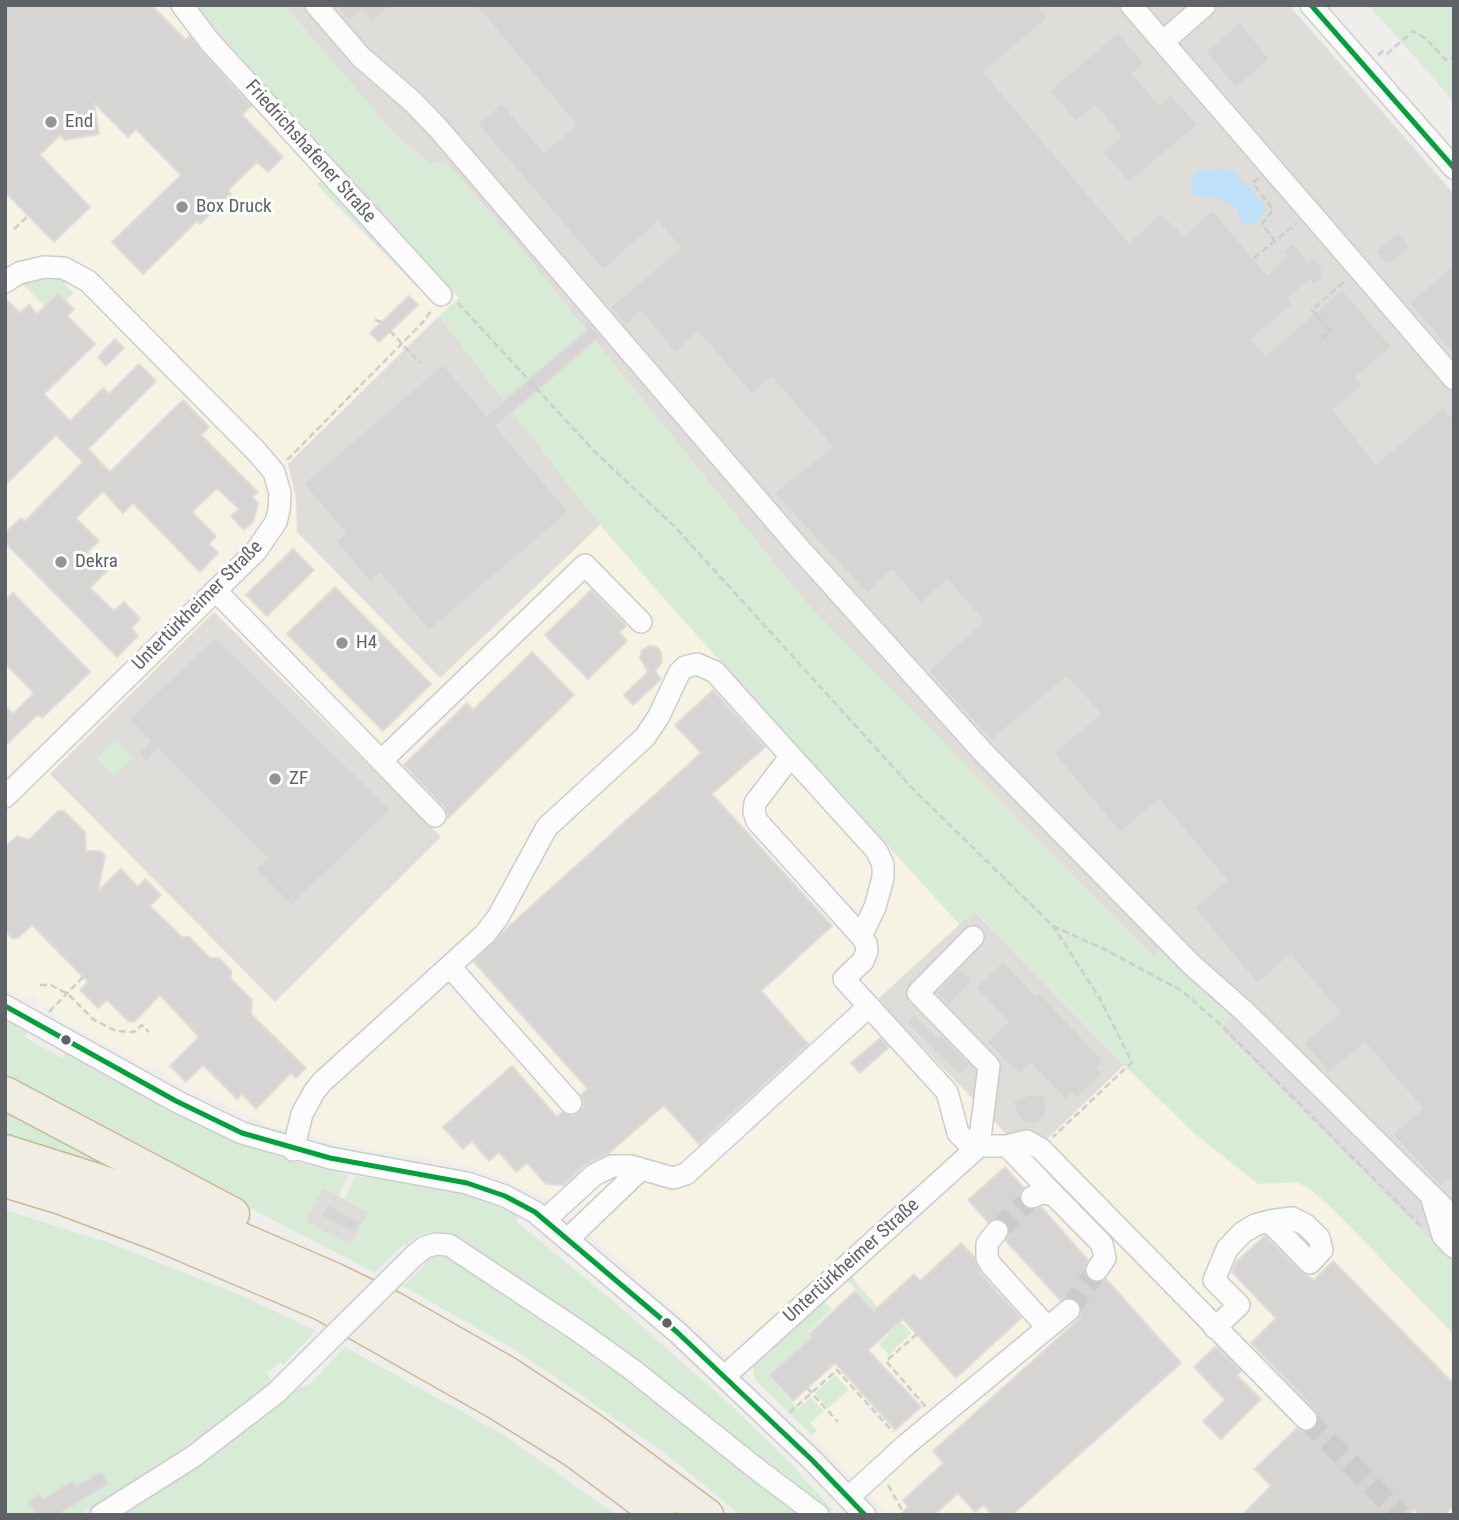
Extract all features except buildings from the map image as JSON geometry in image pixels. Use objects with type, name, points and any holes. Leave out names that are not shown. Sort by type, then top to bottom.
[{"type":"highway","points":[[5,1093],[261,1228],[336,1280]]},
{"type":"highway","points":[[5,1151],[85,1176],[165,1206],[336,1280],[393,1308],[509,1374],[598,1434],[707,1515]]},
{"type":"highway","points":[[5,1181],[61,1198],[157,1234],[322,1304],[495,1402],[574,1451],[660,1515]]},
{"type":"street","name":"Friedrichshafener Straße","points":[[182,5],[210,42],[449,298]]},
{"type":"street","points":[[316,5],[361,57],[413,102],[438,128],[799,548],[983,752],[1184,956],[1243,1010],[1454,1218]]},
{"type":"street","points":[[1131,5],[1454,379]]},
{"type":"street","points":[[1163,42],[1205,5]]},
{"type":"street","points":[[1314,6],[1397,120],[1454,168]]},
{"type":"street","points":[[5,282],[19,273],[44,267],[64,268],[88,281],[274,472]]},
{"type":"street","name":"Untertürkheimer Straße","points":[[5,797],[263,543],[276,522],[280,493],[274,472]]},
{"type":"street","points":[[381,761],[585,565],[641,622]]},
{"type":"street","points":[[216,592],[435,816]]},
{"type":"street","points":[[293,1150],[302,1114],[322,1082],[450,967],[498,918],[547,828],[652,728],[673,681],[685,667],[696,664],[715,673],[876,850],[883,864],[883,878],[875,907],[861,936]]},
{"type":"street","points":[[789,754],[787,761],[755,803],[757,821],[866,943],[867,951],[863,961],[844,979],[947,1092],[958,1133],[977,1147],[1007,1146],[1027,1141],[1041,1149],[1306,1419]]},
{"type":"street","points":[[973,937],[918,993],[989,1066],[977,1147]]},
{"type":"street","points":[[450,967],[571,1104]]},
{"type":"street","points":[[5,1006],[176,1101],[242,1133],[293,1150],[467,1183],[506,1196],[546,1219],[652,1309],[865,1515]]},
{"type":"street","points":[[546,1219],[602,1170],[623,1165],[673,1178],[686,1174],[869,1006]]},
{"type":"street","points":[[1007,1146],[1102,1244],[1105,1258],[1097,1270]]},
{"type":"street","name":"Untertürkheimer Straße","points":[[724,1376],[977,1147]]},
{"type":"street","points":[[569,1238],[641,1169]]},
{"type":"street","points":[[1032,1197],[1042,1192],[1054,1195]]},
{"type":"street","points":[[1431,1197],[1443,1236],[1454,1247]]},
{"type":"street","points":[[1215,1328],[1239,1305],[1214,1280],[1227,1249],[1242,1233],[1269,1221]]},
{"type":"street","points":[[997,1231],[987,1244],[987,1258],[996,1272],[1047,1327]]},
{"type":"street","points":[[101,1515],[194,1455],[276,1393],[415,1255],[425,1247],[436,1244],[449,1245],[634,1371],[818,1515]]},
{"type":"street","points":[[849,1497],[1069,1310]]},
{"type":"path","points":[[1160,5],[1171,5]]},
{"type":"path","points":[[1387,54],[1413,31],[1425,38],[1454,65]]},
{"type":"path","points":[[1449,61],[1454,57]]},
{"type":"path","points":[[1261,176],[1253,183],[1273,210],[1262,223],[1275,241]]},
{"type":"path","points":[[1254,258],[1310,212]]},
{"type":"path","points":[[14,229],[28,216]]},
{"type":"path","points":[[1322,338],[1330,331],[1312,310],[1348,278],[1364,274]]},
{"type":"path","points":[[449,298],[593,450],[684,537],[914,790],[1053,926],[1099,997],[1132,1062],[1041,1149]]},
{"type":"path","points":[[375,320],[381,322]]},
{"type":"path","points":[[274,472],[424,321]]},
{"type":"path","points":[[390,331],[420,363]]},
{"type":"path","points":[[1053,926],[1107,950],[1182,991],[1221,1025],[1425,1230]]},
{"type":"path","points":[[45,1017],[83,977]]},
{"type":"path","points":[[40,985],[51,985],[68,993],[94,1020],[116,1031],[134,1032],[142,1025],[149,1032]]},
{"type":"path","points":[[918,1334],[886,1361],[926,1407]]},
{"type":"path","points":[[789,1413],[837,1370],[894,1434]]},
{"type":"path","points":[[807,1388],[838,1422]]},
{"type":"path","points":[[879,1470],[904,1515]]},
{"type":"shaded area","points":[[5,5],[1289,5],[1454,194],[1454,1515],[888,1515],[755,1380],[549,1199],[478,1169],[436,1159],[346,1145],[272,1126],[162,1076],[164,1074],[155,1065],[151,1069],[122,1054],[124,1052],[118,1047],[115,1049],[61,1020],[48,1006],[43,1010],[32,995],[24,999],[5,987]]},
{"type":"shaded area","points":[[284,5],[1289,5],[1454,194],[1454,1263],[1220,1029],[1231,1017],[1162,949],[1154,957],[809,606],[516,243],[446,163],[429,163],[396,136]]},
{"type":"shaded area","points":[[439,316],[600,525],[440,678],[297,532],[296,498],[288,464]]},
{"type":"shaded area","points":[[214,612],[441,837],[275,1002],[50,774]]},
{"type":"shaded area","points":[[974,911],[1124,1065],[1043,1143],[1008,1136],[989,1116],[989,1104],[974,1100],[877,1000]]},
{"type":"shaded area","points":[[323,1188],[369,1212],[351,1246],[305,1221]]},
{"type":"green space","points":[[196,5],[284,5],[396,136],[428,163],[446,163],[516,243],[809,606],[1153,956],[1163,949],[1232,1017],[1220,1030],[1454,1263],[1454,1335],[1336,1212],[1311,1190],[1297,1182],[1258,1184],[1195,1134],[975,911],[959,924],[600,525],[439,316],[459,298],[219,34]]},
{"type":"green space","points":[[1368,5],[1454,5],[1454,102],[1397,37]]},
{"type":"green space","points":[[324,179],[416,279],[417,287],[316,184]]},
{"type":"green space","points":[[35,276],[71,279],[65,284],[74,293],[66,300],[58,291],[44,305],[21,283]]},
{"type":"green space","points":[[115,740],[133,757],[115,776],[97,758]]},
{"type":"green space","points":[[5,1020],[27,1032],[25,1037],[62,1058],[66,1053],[208,1130],[291,1161],[348,1175],[339,1196],[323,1188],[306,1221],[350,1245],[369,1212],[345,1199],[355,1176],[439,1187],[511,1212],[518,1217],[516,1221],[627,1313],[737,1411],[833,1510],[830,1513],[817,1504],[619,1347],[452,1236],[434,1232],[418,1235],[406,1246],[404,1244],[375,1273],[5,1080]]},
{"type":"green space","points":[[5,1103],[136,1176],[5,1133]]},
{"type":"green space","points":[[5,1210],[106,1242],[236,1293],[316,1331],[283,1365],[280,1362],[267,1373],[272,1381],[253,1398],[206,1433],[80,1515],[5,1515]]},
{"type":"green space","points":[[441,1253],[626,1379],[797,1515],[741,1515],[662,1451],[514,1349],[403,1286],[425,1265],[422,1262]]},
{"type":"green space","points":[[851,1276],[877,1307],[883,1302],[911,1333],[889,1355],[879,1344],[893,1330],[847,1280]]},
{"type":"green space","points":[[824,1301],[832,1309],[807,1333],[810,1337],[767,1375],[798,1409],[811,1397],[824,1411],[810,1423],[817,1431],[812,1435],[755,1380],[753,1367],[756,1361]]},
{"type":"green space","points":[[345,1347],[504,1435],[616,1515],[117,1515],[272,1411],[299,1388],[309,1385]]},
{"type":"green space","points":[[835,1375],[849,1390],[828,1408],[815,1393]]},
{"type":"water","points":[[1223,168],[1234,172],[1264,204],[1266,210],[1256,222],[1248,226],[1240,221],[1238,210],[1232,205],[1221,199],[1193,194],[1190,183],[1198,172]]},
{"type":"tunnel","points":[[997,1231],[1032,1197]]},
{"type":"tunnel","points":[[1069,1310],[1097,1270]]},
{"type":"tunnel","points":[[1306,1419],[1401,1515]]},
{"type":"transit line","points":[[1311,5],[1454,168]]},
{"type":"transit line","points":[[5,1006],[176,1101],[242,1133],[330,1158],[467,1183],[505,1196],[535,1212],[677,1332],[812,1460],[865,1515]]},
{"type":"place","name":"End","points":[[51,122]]},
{"type":"place","name":"Box Druck","points":[[182,207]]},
{"type":"place","name":"Dekra","points":[[61,562]]},
{"type":"place","name":"H4","points":[[342,643]]},
{"type":"place","name":"ZF","points":[[275,779]]}]
